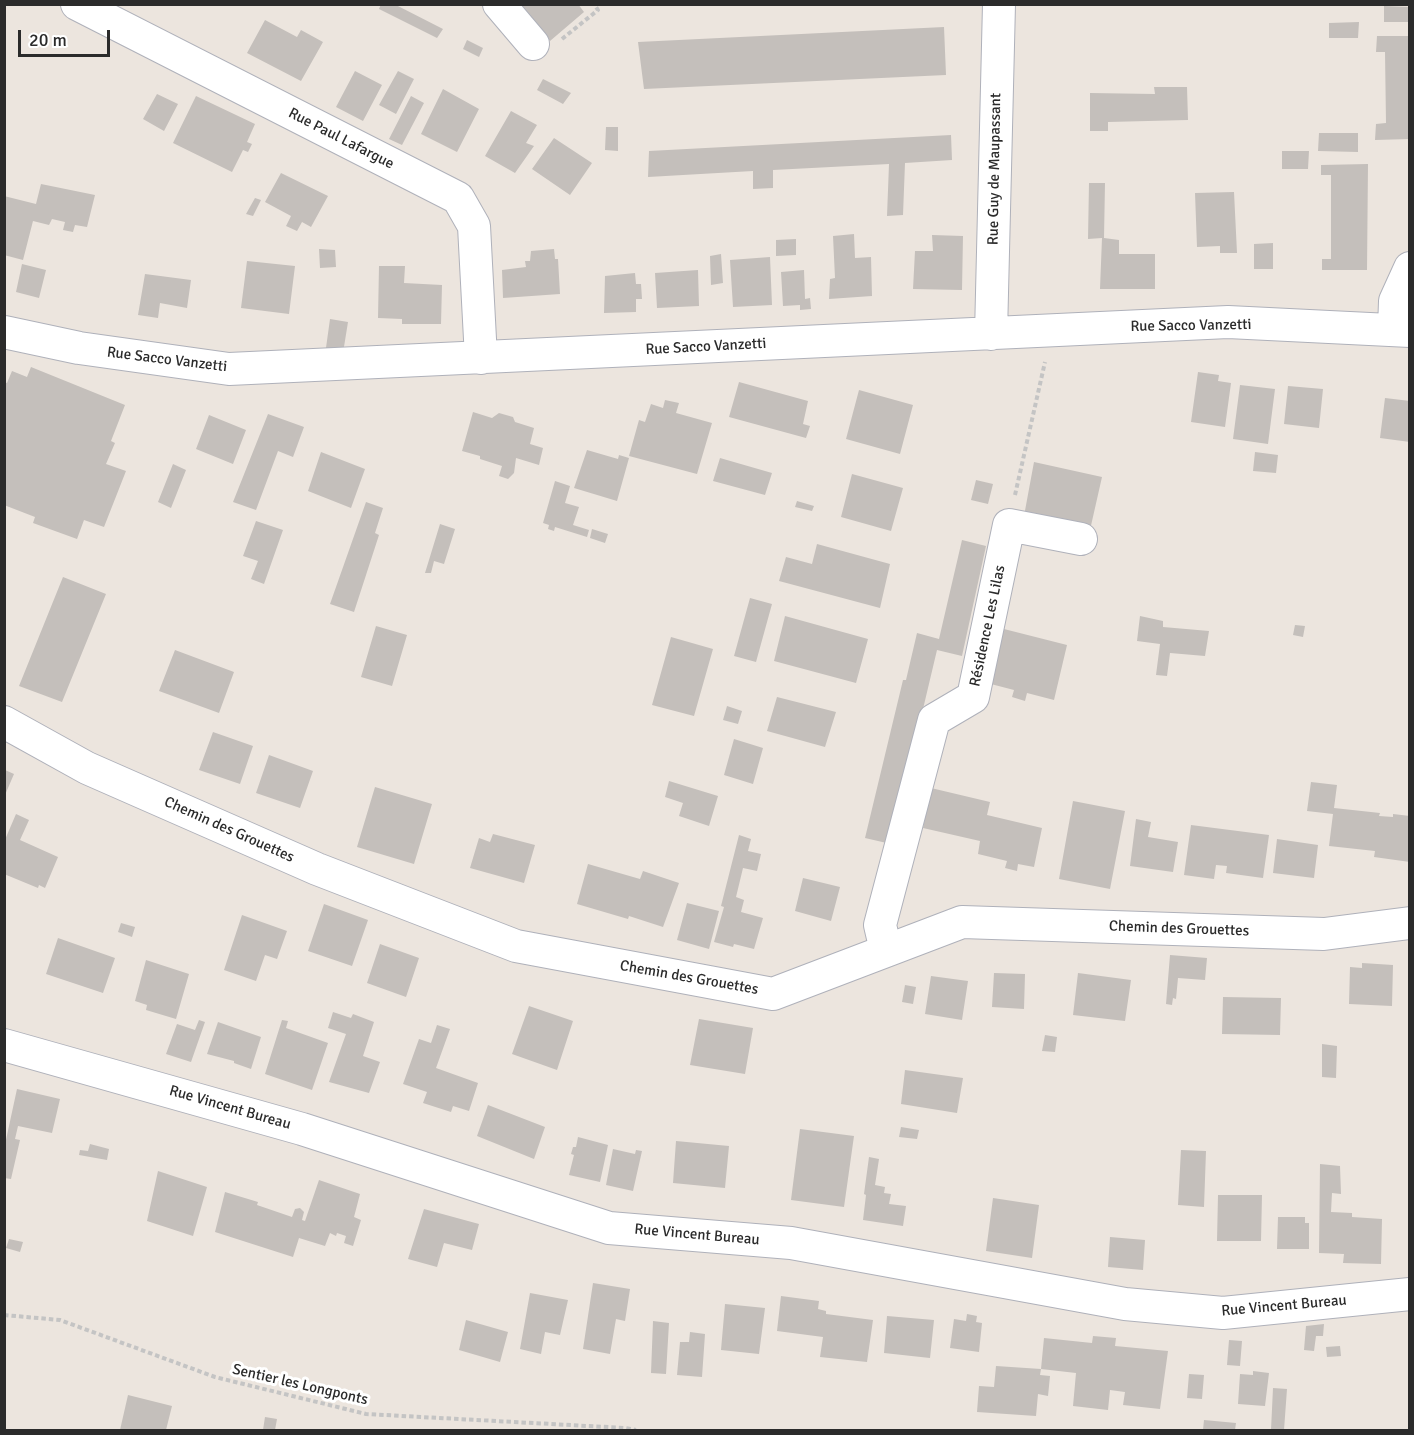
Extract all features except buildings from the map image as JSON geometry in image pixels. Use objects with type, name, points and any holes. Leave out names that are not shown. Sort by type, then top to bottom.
[{"type":"street","name":"Rue Paul Lafargue","points":[[77,4],[458,198],[474,226],[481,358]]},
{"type":"street","points":[[499,4],[533,44]]},
{"type":"street","name":"Rue Guy de Maupassant","points":[[991,334],[999,4]]},
{"type":"street","points":[[1402,331],[1395,301],[1410,268]]},
{"type":"street","name":"Rue Sacco Vanzetti","points":[[4,332],[79,348],[229,369],[1228,322],[1402,331]]},
{"type":"street","points":[[1009,525],[1082,538]]},
{"type":"street","name":"Résidence Les Lilas","points":[[886,951],[880,925],[934,720],[973,697],[1009,525]]},
{"type":"street","name":"Chemin des Grouettes","points":[[4,722],[87,768],[317,869],[516,946],[773,994],[962,922],[1324,934],[1410,923]]},
{"type":"street","name":"Rue Vincent Bureau","points":[[4,1045],[302,1129],[609,1228],[791,1243],[1125,1304],[1223,1312],[1410,1294]]},
{"type":"path","points":[[533,44],[543,54],[598,10],[594,4]]},
{"type":"path","points":[[1009,525],[1047,351],[1047,331]]},
{"type":"path","name":"Sentier les Longponts","points":[[4,1315],[60,1320],[215,1377],[366,1414],[625,1428],[636,1431]]}]
